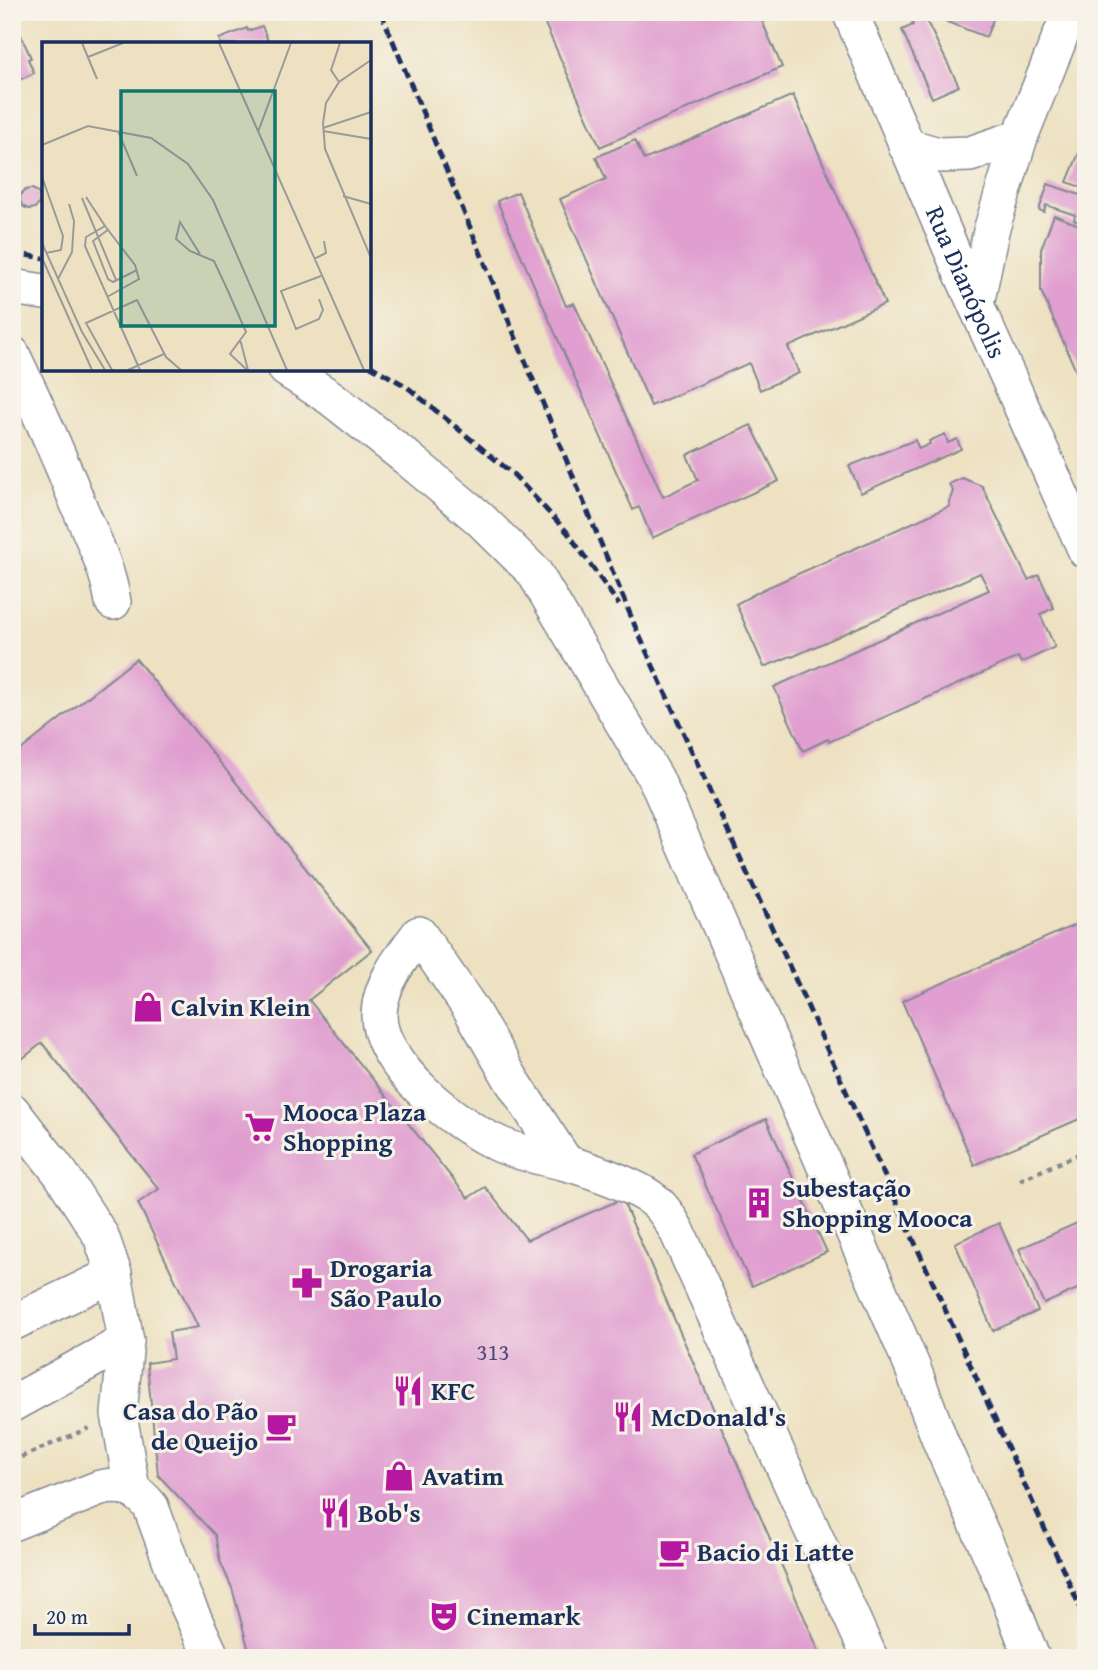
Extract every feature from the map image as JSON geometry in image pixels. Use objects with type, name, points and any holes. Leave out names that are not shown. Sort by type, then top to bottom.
[{"type":"street","name":"Rua Dianópolis","points":[[850,12],[906,146],[1086,551]]},
{"type":"street","points":[[976,305],[991,232],[1020,136],[1070,12]]},
{"type":"street","points":[[906,146],[939,155],[970,154],[1020,136]]},
{"type":"street","points":[[12,287],[42,292]]},
{"type":"street","points":[[12,354],[92,536],[110,581],[113,602]]},
{"type":"street","points":[[289,371],[331,398],[428,475],[479,518],[534,572],[652,771],[912,1366],[941,1443],[999,1573],[1032,1658]]},
{"type":"street","points":[[566,1163],[511,1079],[470,1009],[419,934],[401,957],[380,1002],[379,1016],[383,1038],[391,1053],[411,1078],[462,1124],[504,1146],[566,1163],[618,1182],[650,1198],[666,1212],[765,1422],[870,1658]]},
{"type":"street","points":[[12,1111],[61,1174],[101,1236],[114,1273],[126,1342],[119,1414],[132,1489]]},
{"type":"street","points":[[12,1323],[114,1273]]},
{"type":"street","points":[[12,1404],[126,1342]]},
{"type":"street","points":[[12,1523],[100,1488],[112,1485],[132,1489],[151,1507],[183,1595],[212,1658]]},
{"type":"path","points":[[1020,1180],[1086,1151]]},
{"type":"path","points":[[12,1461],[119,1414]]},
{"type":"building","points":[[547,12],[758,12],[782,67],[600,147],[541,15]]},
{"type":"building","points":[[894,12],[918,12],[923,22],[926,20],[959,86],[932,98],[902,30],[913,25],[909,14],[897,19]]},
{"type":"building","points":[[940,12],[996,12],[986,37],[947,22]]},
{"type":"building","points":[[12,23],[16,32],[19,31],[31,58],[28,59],[34,73],[19,80],[16,73],[12,74]]},
{"type":"building","points":[[262,26],[268,41],[220,42],[219,39],[247,28],[248,31]]},
{"type":"building","points":[[793,95],[885,304],[788,347],[799,373],[760,390],[749,363],[651,406],[560,199],[606,179],[596,157],[635,140],[644,160]]},
{"type":"building","points":[[1086,136],[1086,189],[1067,182]]},
{"type":"building","points":[[1048,184],[1086,197],[1086,224],[1074,220],[1075,215],[1046,205],[1044,212],[1039,210]]},
{"type":"building","points":[[30,189],[37,192],[40,199],[37,206],[30,209],[23,206],[20,199],[23,192]]},
{"type":"building","points":[[518,192],[566,306],[574,303],[663,497],[698,480],[687,455],[751,425],[779,481],[652,538],[639,507],[633,510],[497,201]]},
{"type":"building","points":[[1054,215],[1086,228],[1086,394],[1041,291],[1041,249]]},
{"type":"building","points":[[945,434],[948,443],[957,439],[961,449],[861,493],[849,466],[915,440],[919,449]]},
{"type":"building","points":[[962,478],[982,486],[1028,580],[1039,575],[1054,608],[1040,614],[1055,647],[1021,663],[1018,657],[829,742],[828,739],[803,751],[774,687],[989,590],[980,573],[764,667],[736,604],[950,506],[953,491],[949,484]]},
{"type":"building","name":"Mooca Plaza Shopping","points":[[136,659],[372,950],[309,1000],[468,1198],[485,1187],[527,1240],[622,1199],[822,1658],[251,1658],[232,1588],[220,1561],[215,1535],[158,1475],[147,1363],[173,1359],[169,1332],[198,1327],[138,1203],[159,1189],[42,1043],[12,1067],[12,757]]},
{"type":"building","points":[[1086,920],[1086,1116],[974,1165],[902,1001]]},
{"type":"building","name":"Subestação Shopping Mooca","points":[[766,1119],[827,1252],[752,1286],[691,1154]]},
{"type":"building","points":[[1086,1219],[1086,1285],[1044,1304],[1019,1249]]},
{"type":"building","points":[[999,1223],[1038,1311],[993,1331],[955,1243]]},
{"type":"railway","points":[[381,12],[635,626],[1086,1620]]},
{"type":"railway","points":[[12,253],[42,258]]},
{"type":"railway","points":[[371,366],[406,386],[513,474],[568,533],[619,605]]},
{"type":"place","name":"Calvin Klein","points":[[148,1007]]},
{"type":"place","name":"Mooca Plaza Shopping","points":[[260,1127]]},
{"type":"place","name":"Subestação Shopping Mooca","points":[[759,1203]]},
{"type":"place","name":"Drogaria São Paulo","points":[[307,1283]]},
{"type":"place","name":"KFC","points":[[408,1391]]},
{"type":"place","name":"McDonald's","points":[[628,1417]]},
{"type":"place","name":"Casa do Pão de Queijo","points":[[281,1426]]},
{"type":"place","name":"Avatim","points":[[399,1476]]},
{"type":"place","name":"Bob's","points":[[335,1513]]},
{"type":"place","name":"Bacio di Latte","points":[[674,1552]]},
{"type":"place","name":"Cinemark","points":[[444,1616]]}]
